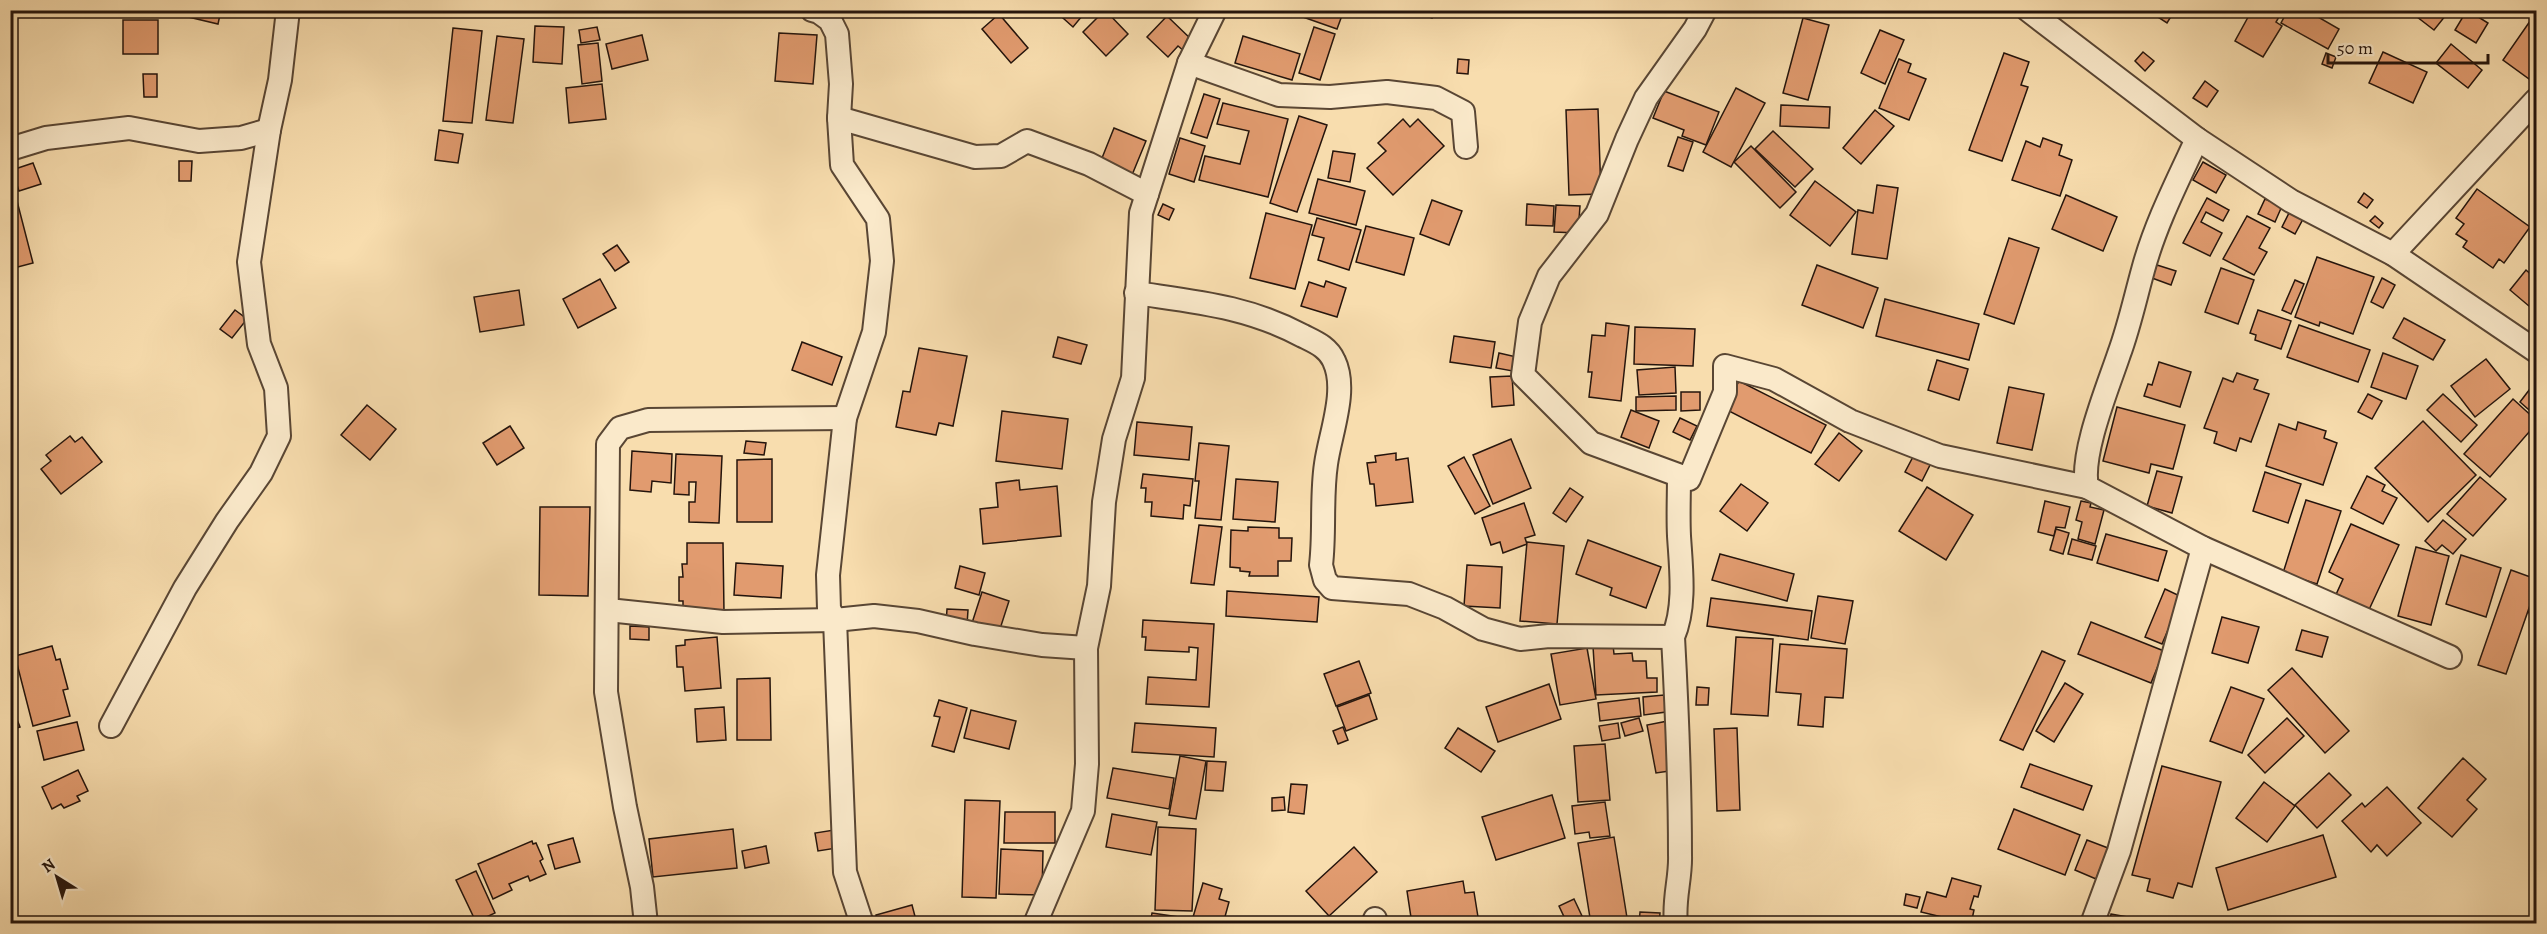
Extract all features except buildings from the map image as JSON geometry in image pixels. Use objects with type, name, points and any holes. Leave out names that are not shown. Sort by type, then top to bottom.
[{"type":"street","points":[[111,726],[185,588],[261,473],[279,436],[276,388],[259,344],[249,262],[268,130],[280,80],[288,10]]},
{"type":"street","points":[[812,10],[830,20],[837,34],[841,84],[839,118],[842,165],[878,219],[882,261],[874,332],[844,418],[828,575],[829,609],[835,620],[845,872],[862,924]]},
{"type":"street","points":[[1035,924],[1083,811],[1087,764],[1086,648],[1099,586],[1104,502],[1114,439],[1133,378],[1141,213],[1189,63],[1215,10]]},
{"type":"street","points":[[1705,10],[1695,29],[1646,98],[1597,214],[1549,276],[1530,322],[1523,375],[1591,443],[1689,479],[1711,421],[1725,392],[1725,366],[1773,379],[1850,421],[1940,456],[2087,487],[2203,548],[2450,657]]},
{"type":"street","points":[[2028,10],[2197,139],[2291,201],[2393,254],[2536,351]]},
{"type":"street","points":[[1189,63],[1279,95],[1330,97],[1387,92],[1436,98],[1463,112],[1466,147]]},
{"type":"street","points":[[2393,254],[2536,100]]},
{"type":"street","points":[[839,118],[975,157],[1001,156],[1027,141],[1089,164],[1147,194]]},
{"type":"street","points":[[10,149],[46,138],[129,128],[199,141],[241,138],[268,130]]},
{"type":"street","points":[[2087,487],[2085,476],[2094,430],[2132,317],[2143,270],[2163,211],[2197,139]]},
{"type":"street","points":[[1136,293],[1209,303],[1277,322],[1325,348],[1334,361],[1339,379],[1335,420],[1325,465],[1321,565],[1325,579],[1332,588],[1408,594],[1445,608],[1484,629],[1520,639],[1549,636],[1673,637]]},
{"type":"street","points":[[646,924],[642,887],[625,807],[606,692],[608,444],[620,428],[648,420],[844,418]]},
{"type":"street","points":[[1676,924],[1674,909],[1681,866],[1680,760],[1673,637],[1679,624],[1682,558],[1679,537],[1679,476]]},
{"type":"street","points":[[2092,924],[2119,851],[2203,548]]},
{"type":"street","points":[[608,610],[723,622],[835,620],[874,616],[918,621],[975,634],[1042,645],[1086,648]]}]
